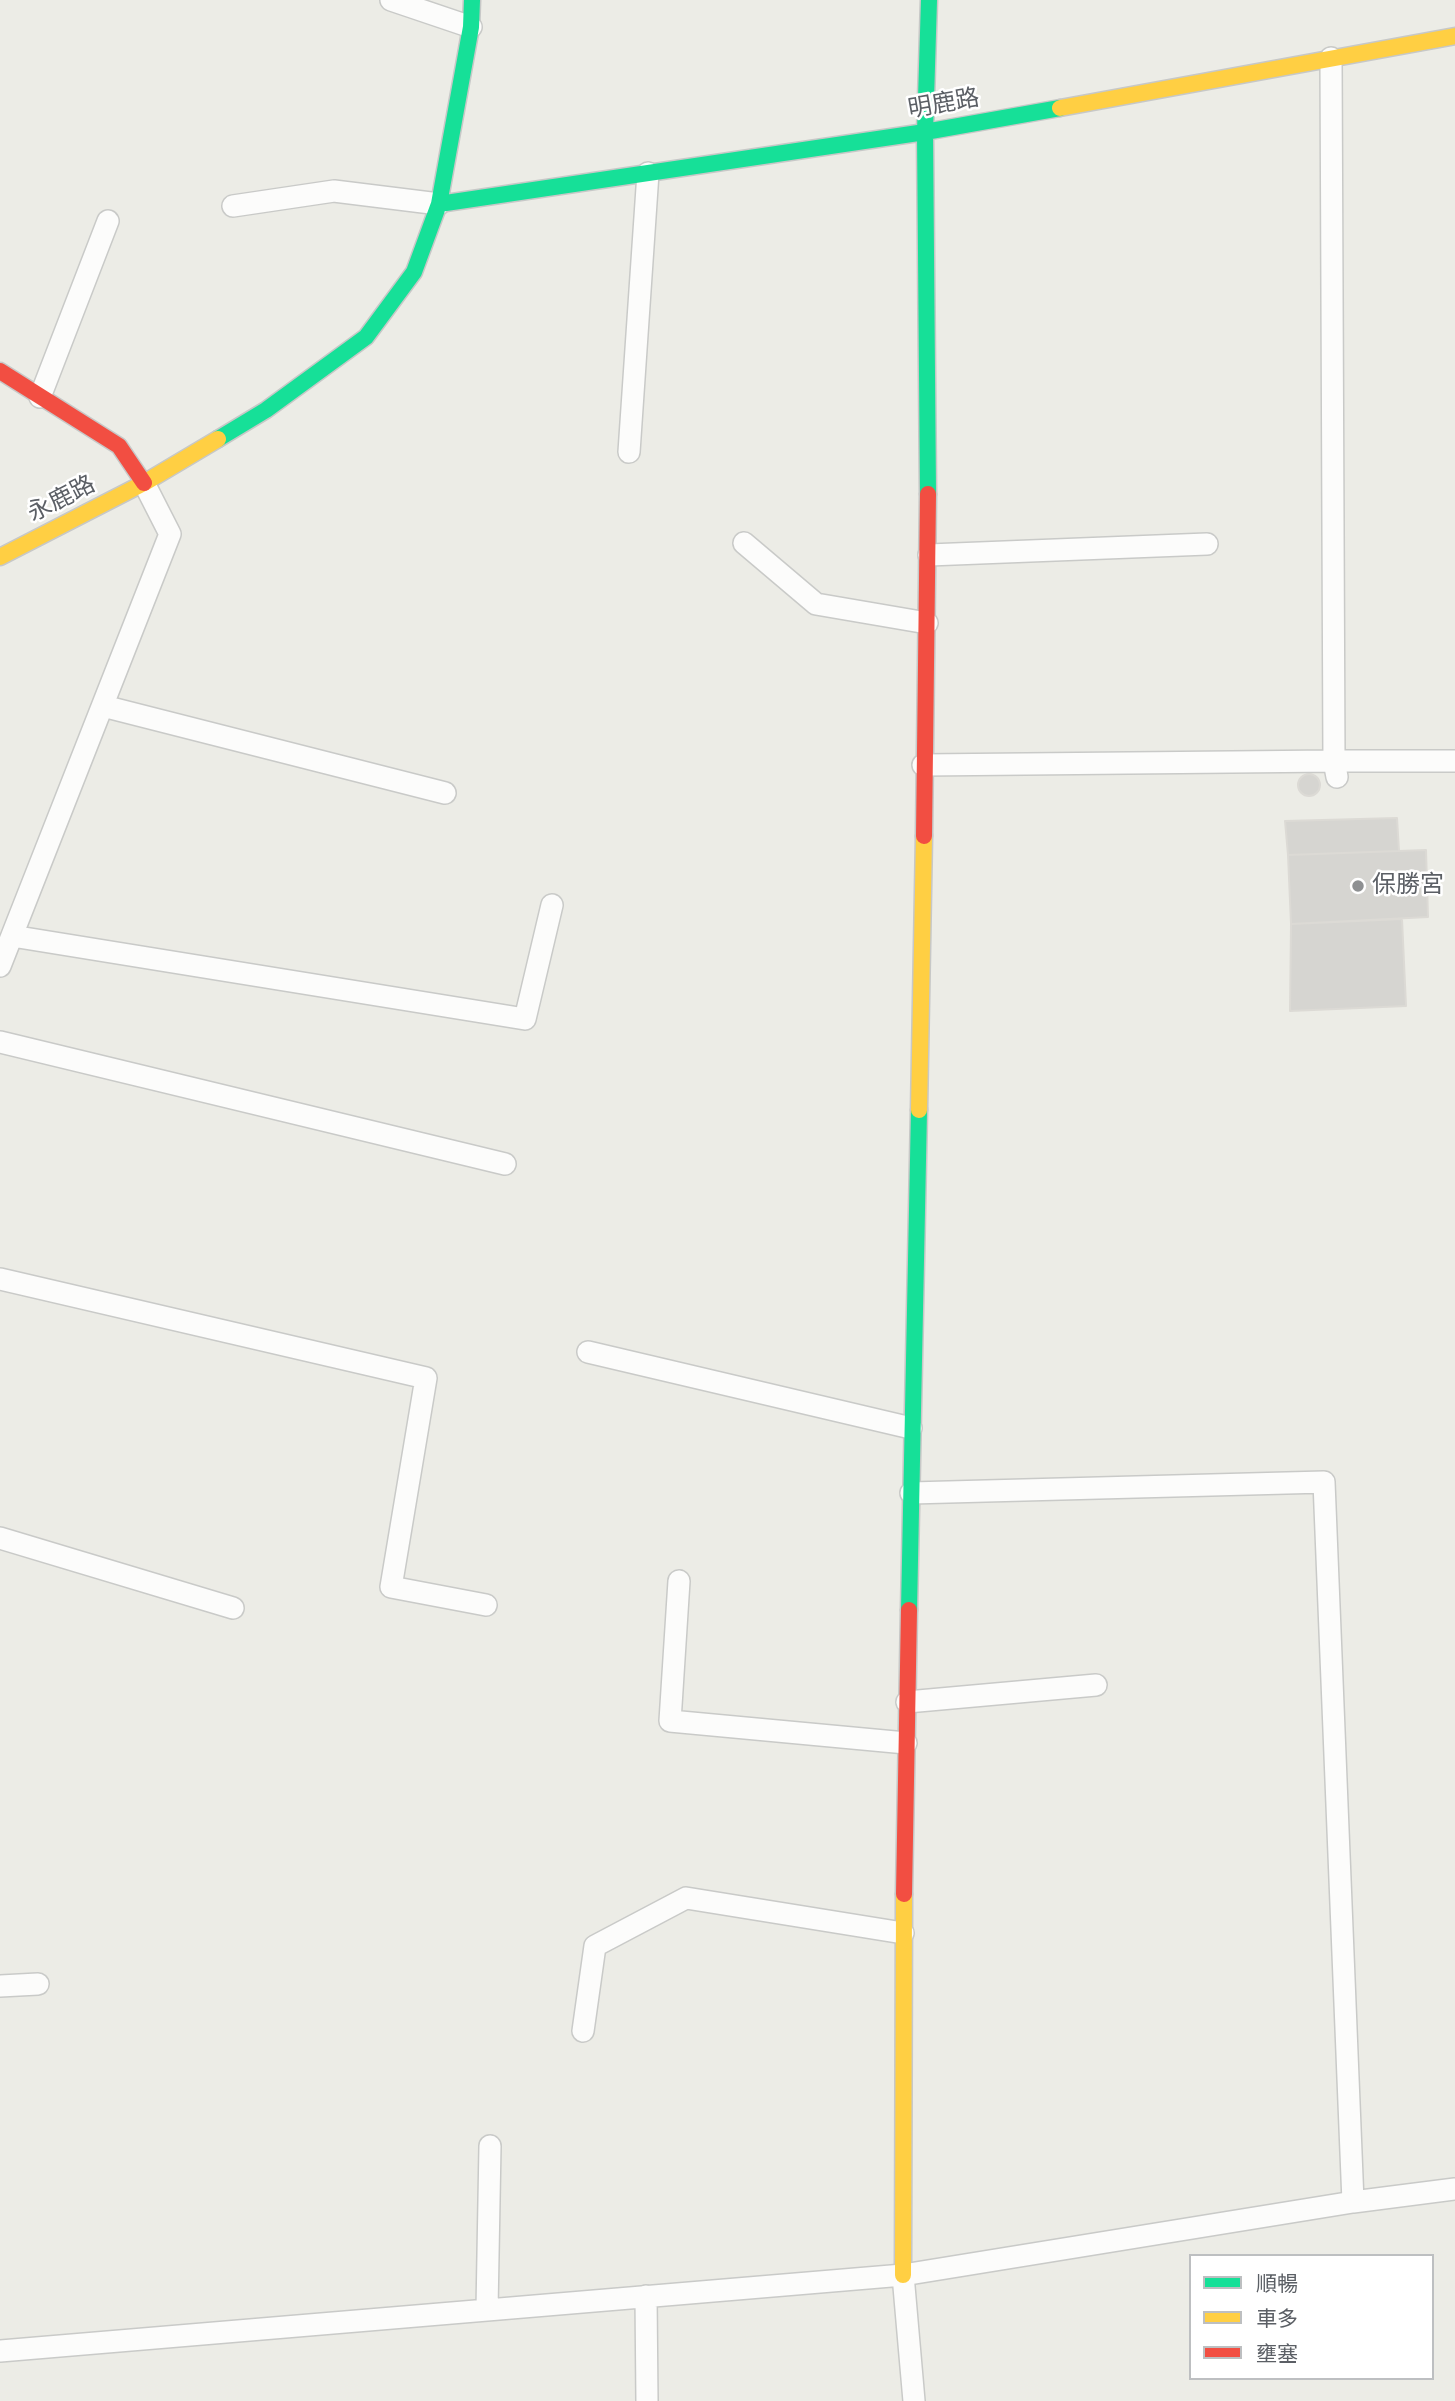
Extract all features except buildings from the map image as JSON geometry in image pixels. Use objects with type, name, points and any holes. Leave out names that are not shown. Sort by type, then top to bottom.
[{"type":"street","name":"永鹿路","points":[[0,557],[144,484],[266,410],[366,337],[414,272],[439,204],[471,27],[472,0]]},
{"type":"street","points":[[903,2275],[903,1933],[929,555],[925,132],[929,0]]},
{"type":"street","name":"明鹿路","points":[[439,204],[925,132],[1455,36]]},
{"type":"street","points":[[0,371],[119,446],[144,484]]},
{"type":"lane","points":[[391,0],[471,27]]},
{"type":"lane","points":[[1331,58],[1336,769]]},
{"type":"lane","points":[[629,452],[648,173]]},
{"type":"lane","points":[[233,206],[334,191],[439,204]]},
{"type":"lane","points":[[40,397],[108,221]]},
{"type":"lane","points":[[0,966],[170,534],[144,484]]},
{"type":"lane","points":[[744,543],[816,604],[927,623]]},
{"type":"lane","points":[[929,555],[1207,544]]},
{"type":"lane","points":[[103,706],[445,793]]},
{"type":"lane","points":[[923,765],[1336,769],[1455,761]]},
{"type":"lane","points":[[12,936],[525,1019],[552,905]]},
{"type":"lane","points":[[0,1042],[505,1164]]},
{"type":"lane","points":[[0,1279],[426,1378],[391,1587],[486,1605]]},
{"type":"lane","points":[[588,1352],[911,1428]]},
{"type":"lane","points":[[911,1493],[1324,1482],[1353,2202]]},
{"type":"lane","points":[[0,1538],[233,1608]]},
{"type":"lane","points":[[679,1581],[670,1721],[906,1743]]},
{"type":"lane","points":[[907,1702],[1096,1685]]},
{"type":"lane","points":[[583,2031],[595,1946],[686,1898],[903,1933]]},
{"type":"lane","points":[[0,1986],[38,1984]]},
{"type":"lane","points":[[487,2309],[490,2146]]},
{"type":"lane","points":[[0,2351],[903,2275],[1353,2202],[1455,2189]]},
{"type":"lane","points":[[903,2275],[914,2401]]},
{"type":"lane","points":[[646,2296],[647,2401]]},
{"type":"traffic: fast","points":[[218,439],[266,410],[366,337],[414,272],[439,204],[471,27],[472,0]]},
{"type":"traffic: fast","points":[[928,494],[925,132],[929,0]]},
{"type":"traffic: fast","points":[[439,204],[925,132],[1060,108]]},
{"type":"traffic: fast","points":[[909,1610],[919,1110]]},
{"type":"traffic: slow","points":[[1060,108],[1455,36]]},
{"type":"traffic: slow","points":[[0,557],[144,483],[218,439]]},
{"type":"traffic: slow","points":[[919,1110],[924,836]]},
{"type":"traffic: slow","points":[[903,2275],[904,1894]]},
{"type":"traffic: jam","points":[[0,371],[119,446],[144,483]]},
{"type":"traffic: jam","points":[[924,836],[928,494]]},
{"type":"traffic: jam","points":[[904,1894],[909,1610]]},
{"type":"place","name":"保勝宮","points":[[1358,886]]}]
